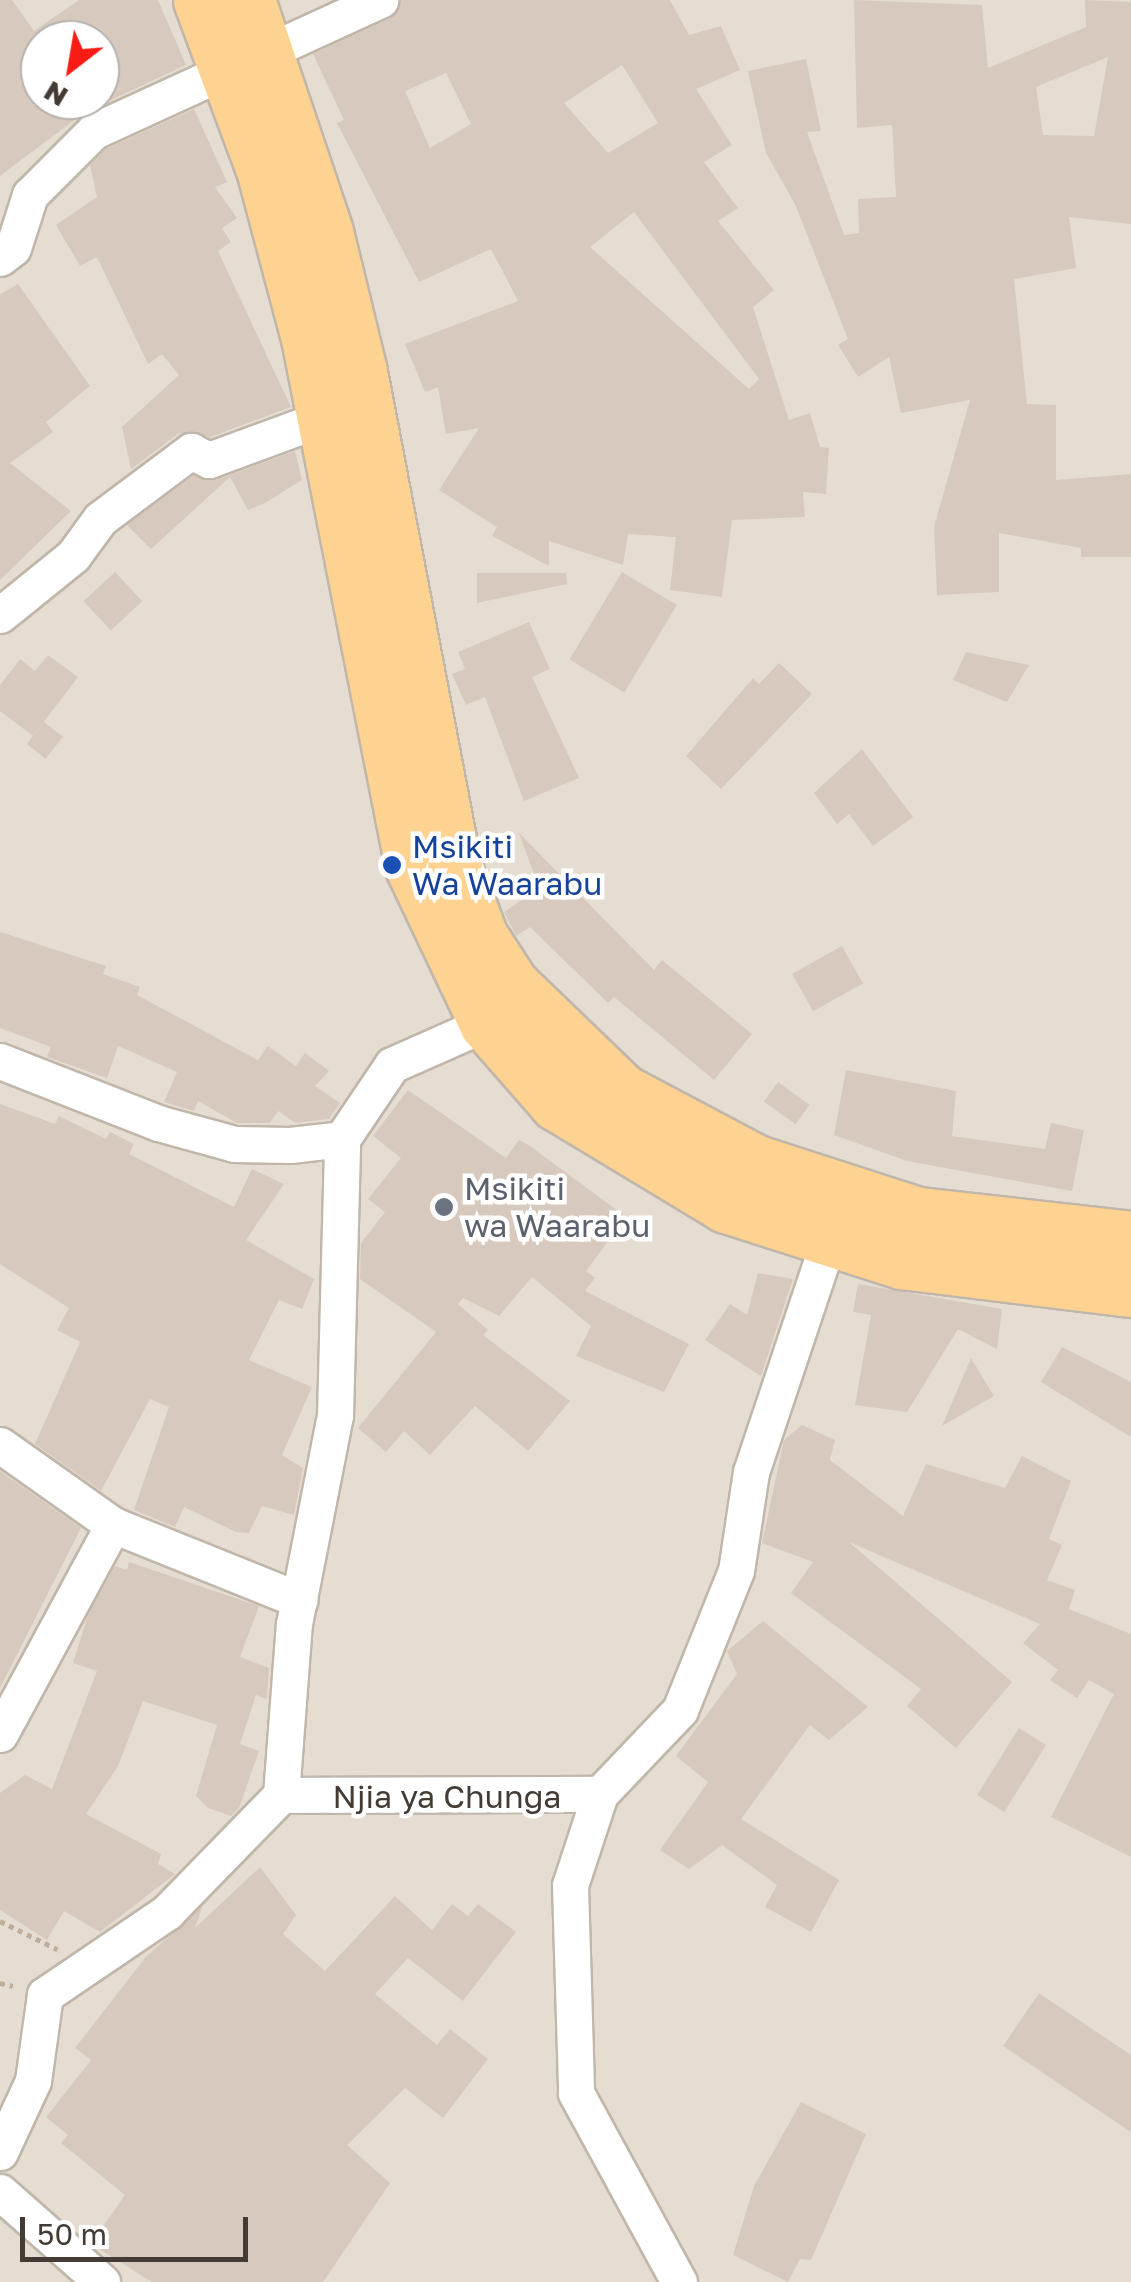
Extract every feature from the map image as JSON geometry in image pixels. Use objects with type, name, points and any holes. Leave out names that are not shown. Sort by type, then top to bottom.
[{"type":"main road","points":[[201,0],[248,59],[359,372],[453,864],[480,937],[512,986],[622,1092],[754,1162],[918,1215],[1131,1239]]},
{"type":"main road","points":[[247,0],[248,59],[264,169],[326,417],[413,867],[487,1023],[557,1103],[633,1155],[726,1206],[828,1242],[1019,1282],[1131,1288]]},
{"type":"street","points":[[0,258],[39,182],[94,131],[380,0]]},
{"type":"street","points":[[0,615],[73,556],[100,519],[191,452],[209,460],[326,417]]},
{"type":"street","points":[[0,2152],[33,2081],[45,1995],[167,1912],[281,1795],[300,1600],[335,1415],[342,1139],[392,1065],[487,1023]]},
{"type":"street","points":[[0,1060],[234,1144],[342,1139]]},
{"type":"street","name":"Njia ya Chunga","points":[[281,1795],[600,1794],[680,1710],[736,1571],[752,1472],[828,1242]]},
{"type":"street","points":[[0,1446],[112,1524],[300,1600]]},
{"type":"street","points":[[0,1734],[112,1524]]},
{"type":"street","points":[[600,1794],[570,1885],[576,2094],[679,2282]]},
{"type":"street","points":[[0,2192],[102,2282]]},
{"type":"path","points":[[0,1921],[90,1967]]},
{"type":"shaded area","points":[[0,0],[1131,0],[1131,2282],[0,2282]]},
{"type":"building","points":[[0,0],[12,0],[26,20],[20,20],[20,120],[74,120],[0,176]]},
{"type":"building","points":[[79,0],[158,0],[186,65],[120,96],[120,20],[50,20]]},
{"type":"building","points":[[401,0],[670,0],[689,35],[721,26],[740,70],[696,89],[732,145],[704,162],[738,208],[718,221],[774,290],[753,307],[789,420],[810,413],[820,447],[829,448],[826,494],[803,492],[805,517],[732,520],[722,597],[670,590],[676,537],[628,534],[623,565],[549,541],[549,566],[492,536],[497,527],[439,490],[479,428],[446,434],[438,387],[425,392],[405,344],[518,301],[491,249],[419,282],[337,123],[344,120],[313,54],[389,19]],"holes":[[[622,65],[658,123],[608,153],[564,103]],[[446,73],[471,124],[430,148],[405,91]],[[634,212],[759,379],[749,389],[590,247]]]},
{"type":"building","points":[[854,0],[982,5],[988,68],[1086,27],[1085,0],[1131,2],[1131,224],[1069,217],[1076,268],[1014,279],[1027,404],[1056,405],[1056,480],[1131,474],[1131,557],[1081,557],[1081,548],[999,533],[999,592],[937,595],[934,527],[970,400],[901,413],[889,357],[858,377],[838,345],[848,339],[795,204],[766,153],[748,71],[806,59],[821,131],[807,132],[844,235],[859,233],[858,199],[896,197],[892,125],[857,128]],"holes":[[[1108,57],[1094,136],[1043,135],[1036,87]]]},
{"type":"building","points":[[194,109],[227,182],[215,187],[237,218],[222,228],[231,242],[218,251],[291,407],[210,437],[179,433],[131,469],[122,427],[179,375],[162,354],[148,364],[97,257],[80,266],[56,225],[97,197],[90,165],[106,149]]},
{"type":"building","points":[[18,284],[90,386],[46,422],[53,432],[10,463],[71,511],[0,580],[0,294]]},
{"type":"building","points":[[295,451],[302,480],[265,503],[248,510],[230,477],[151,549],[127,525],[193,476],[216,480]]},
{"type":"building","points":[[115,572],[142,601],[111,631],[84,601]]},
{"type":"building","points":[[622,572],[677,605],[624,692],[569,659]]},
{"type":"building","points":[[477,573],[566,573],[567,584],[477,603]]},
{"type":"building","points":[[529,622],[550,669],[532,677],[579,778],[524,801],[485,697],[466,705],[452,674],[465,669],[458,652]]},
{"type":"building","points":[[966,652],[1029,665],[1007,702],[953,680]]},
{"type":"building","points":[[48,655],[78,677],[33,736],[0,711],[0,685],[20,659],[35,671]]},
{"type":"building","points":[[779,663],[812,694],[721,789],[686,756],[753,678],[759,684]]},
{"type":"building","points":[[44,722],[63,737],[46,759],[27,744]]},
{"type":"building","points":[[862,749],[913,817],[873,846],[849,814],[837,824],[814,793]]},
{"type":"building","points":[[519,833],[654,970],[662,960],[752,1034],[714,1080],[614,997],[608,1003],[530,927],[516,936],[504,912],[525,898],[516,886],[534,874]]},
{"type":"building","points":[[0,932],[106,966],[103,974],[140,987],[137,995],[258,1060],[268,1046],[296,1066],[305,1053],[329,1071],[315,1086],[340,1103],[329,1119],[295,1123],[278,1111],[270,1123],[237,1123],[198,1101],[194,1111],[164,1102],[177,1072],[118,1046],[107,1078],[47,1057],[51,1047],[0,1028]]},
{"type":"building","points":[[842,946],[863,984],[813,1011],[792,974]]},
{"type":"building","points":[[846,1070],[956,1091],[952,1136],[1045,1149],[1051,1123],[1084,1130],[1072,1191],[907,1161],[834,1135]]},
{"type":"building","points":[[778,1082],[810,1105],[795,1124],[764,1101]]},
{"type":"building","points":[[408,1090],[506,1158],[519,1140],[530,1146],[626,1217],[586,1271],[595,1278],[585,1291],[689,1344],[664,1392],[576,1356],[591,1326],[532,1277],[499,1316],[463,1298],[458,1304],[488,1330],[483,1335],[570,1401],[528,1451],[475,1406],[430,1455],[404,1431],[386,1452],[358,1428],[436,1332],[360,1279],[361,1243],[385,1212],[368,1199],[401,1158],[373,1136]]},
{"type":"building","points":[[0,1104],[55,1124],[59,1116],[106,1139],[110,1132],[134,1144],[129,1154],[234,1207],[252,1169],[284,1184],[246,1240],[314,1279],[302,1309],[279,1300],[249,1360],[312,1387],[282,1455],[303,1468],[294,1515],[262,1506],[249,1533],[236,1532],[184,1507],[175,1527],[134,1510],[169,1407],[150,1399],[101,1491],[35,1444],[80,1342],[57,1330],[69,1308],[0,1264]]},
{"type":"building","points":[[758,1273],[793,1279],[761,1376],[705,1340],[730,1304],[747,1315]]},
{"type":"building","points":[[858,1284],[1002,1309],[997,1349],[958,1329],[907,1412],[855,1405],[871,1315],[853,1312]]},
{"type":"building","points":[[1062,1347],[1131,1382],[1131,1437],[1041,1382]]},
{"type":"building","points":[[971,1358],[994,1396],[942,1426]]},
{"type":"building","points":[[802,1425],[835,1440],[830,1460],[903,1516],[926,1464],[1005,1488],[1022,1456],[1071,1481],[1049,1539],[1062,1545],[1047,1580],[1075,1590],[1069,1609],[1131,1634],[1131,1857],[1051,1817],[1114,1694],[1089,1680],[1077,1698],[1050,1680],[1058,1670],[1023,1643],[1040,1624],[849,1542],[1012,1682],[956,1748],[907,1706],[921,1689],[791,1593],[813,1562],[762,1543],[784,1440]]},
{"type":"building","points":[[0,1471],[81,1528],[0,1688]]},
{"type":"building","points":[[129,1562],[259,1606],[240,1657],[269,1668],[267,1699],[256,1695],[240,1744],[259,1751],[239,1808],[231,1816],[208,1808],[196,1796],[217,1725],[143,1701],[118,1766],[86,1814],[161,1854],[158,1864],[175,1874],[100,1932],[64,1911],[47,1940],[0,1910],[0,1793],[25,1775],[52,1789],[97,1671],[73,1663],[88,1615],[115,1566],[127,1570]]},
{"type":"building","points":[[763,1621],[868,1707],[829,1740],[810,1725],[741,1819],[839,1880],[811,1932],[765,1907],[777,1885],[722,1845],[689,1869],[660,1850],[708,1782],[676,1756],[737,1674],[727,1651]]},
{"type":"building","points":[[1019,1728],[1046,1745],[1004,1812],[977,1795]]},
{"type":"building","points":[[260,1867],[296,1915],[283,1934],[325,1971],[395,1896],[432,1930],[452,1904],[468,1916],[478,1904],[516,1932],[463,2001],[408,1958],[375,1994],[437,2045],[450,2029],[488,2059],[443,2118],[405,2088],[347,2145],[390,2183],[323,2282],[152,2282],[91,2244],[125,2195],[61,2143],[68,2135],[46,2117],[91,2060],[75,2048],[145,1958],[203,1905],[195,1928]]},
{"type":"building","points":[[1039,1993],[1131,2055],[1131,2132],[1003,2046]]},
{"type":"building","points":[[801,2102],[866,2134],[811,2260],[800,2259],[788,2282],[733,2255],[754,2186]]},
{"type":"place","name":"Msikiti Wa Waarabu","points":[[392,865]]},
{"type":"place","name":"Msikiti wa Waarabu","points":[[444,1207]]}]
